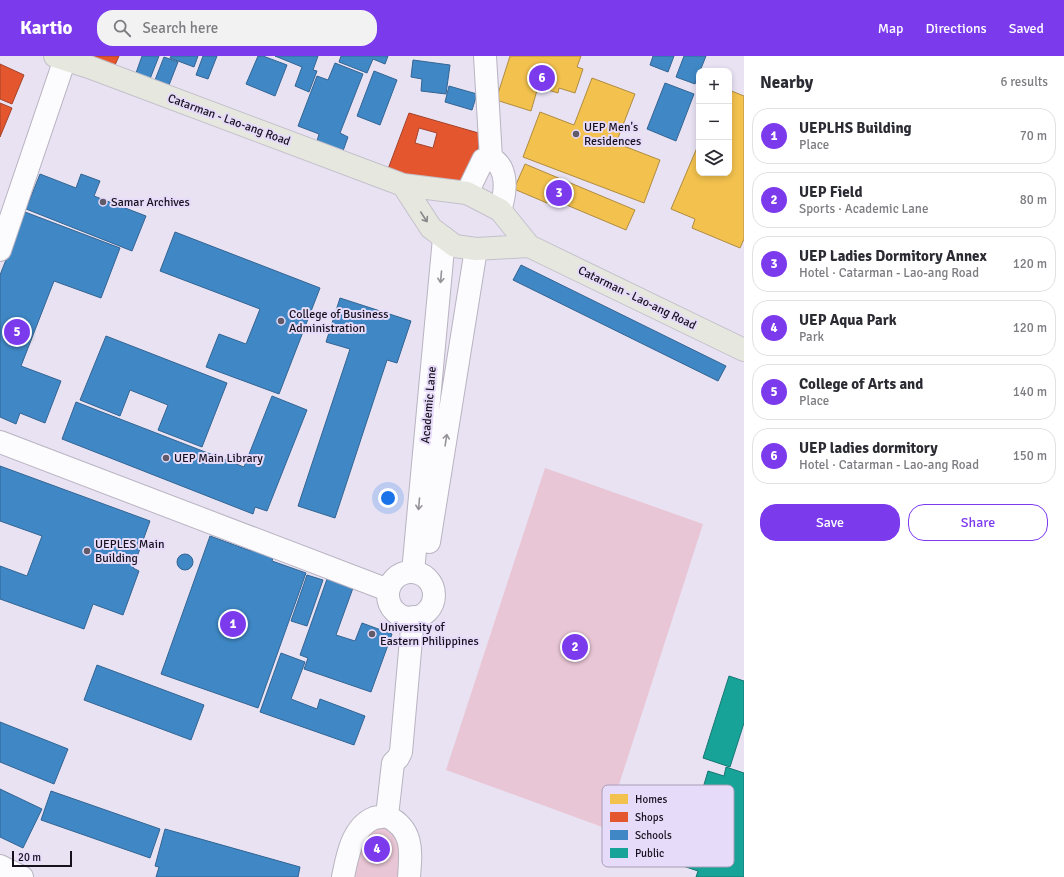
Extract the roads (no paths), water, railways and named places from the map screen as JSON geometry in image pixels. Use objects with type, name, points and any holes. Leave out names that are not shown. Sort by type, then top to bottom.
[{"type":"main road","name":"Catarman - Lao-ang Road","points":[[62,57],[403,185],[468,193],[500,210],[529,246],[744,350]]},
{"type":"main road","name":"Catarman - Lao-ang Road","points":[[403,185],[431,228],[456,246],[476,249],[529,246]]},
{"type":"street","points":[[485,56],[491,158]]},
{"type":"street","points":[[0,250],[62,57]]},
{"type":"street","points":[[468,193],[483,160],[491,158],[498,162],[503,173],[505,188],[500,210]]},
{"type":"street","name":"Academic Lane","points":[[419,574],[431,472],[444,238]]},
{"type":"street","name":"Academic Lane","points":[[431,472],[476,249]]},
{"type":"street","points":[[0,442],[388,590]]},
{"type":"street","points":[[402,573],[419,574],[430,581],[433,587],[433,603],[429,610],[423,614],[409,617],[394,611],[390,605],[388,597],[388,590],[391,583],[402,573]]},
{"type":"street","points":[[387,816],[393,763],[388,756],[386,747],[409,617]]},
{"type":"street","points":[[343,877],[346,859],[353,839],[364,826],[374,818],[387,816],[403,829],[410,842],[411,857],[409,877]]},
{"type":"street","points":[[0,866],[22,877]]},
{"type":"place","name":"UEP ladies dormitory","points":[[542,78]]},
{"type":"place","name":"UEP Men's Residences","points":[[576,134]]},
{"type":"place","name":"UEP Ladies Dormitory Annex","points":[[559,193]]},
{"type":"place","name":"Samar Archives","points":[[103,202]]},
{"type":"place","name":"College of Business Administration","points":[[281,321]]},
{"type":"place","name":"College of Arts and","points":[[17,332]]},
{"type":"place","name":"UEP Main Library","points":[[166,458]]},
{"type":"place","name":"UEPLES Main Building","points":[[87,551]]},
{"type":"place","name":"UEPLHS Building","points":[[233,624]]},
{"type":"place","name":"University of Eastern Philippines","points":[[372,634]]},
{"type":"place","name":"UEP Field","points":[[575,647]]},
{"type":"place","name":"UEP Aqua Park","points":[[377,849]]}]
